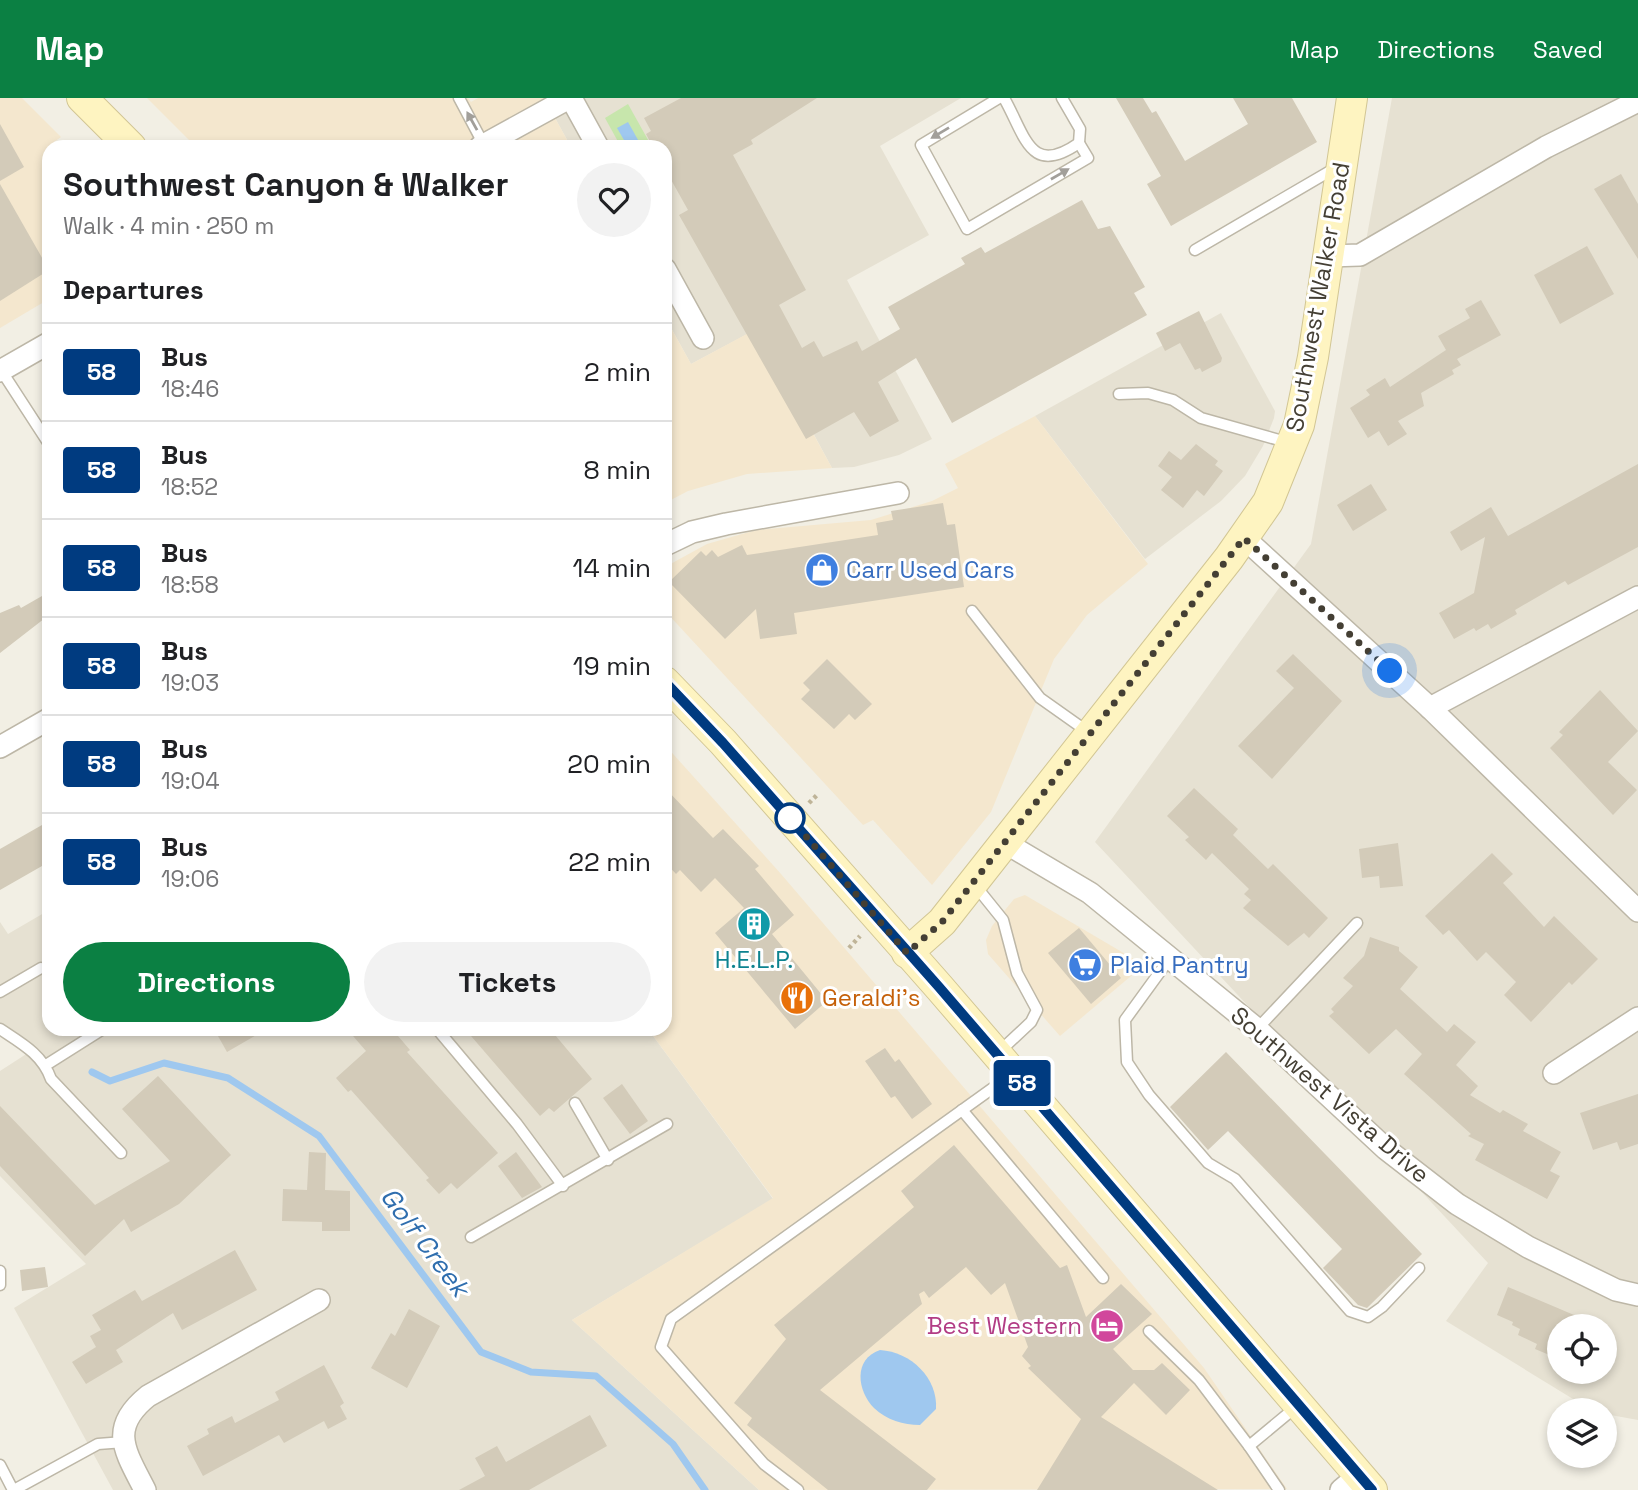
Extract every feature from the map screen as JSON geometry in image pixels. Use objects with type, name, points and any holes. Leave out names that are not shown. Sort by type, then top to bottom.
[{"type":"main road","points":[[82,98],[124,140]]},
{"type":"main road","name":"Southwest Walker Road","points":[[907,953],[942,922],[1244,538],[1268,502],[1293,443],[1312,357],[1353,98]]},
{"type":"main road","points":[[672,689],[723,743],[1006,1064],[1299,1405],[1357,1485]]},
{"type":"street","points":[[493,140],[570,98],[594,140]]},
{"type":"street","points":[[1329,256],[1360,255],[1546,147],[1638,101]]},
{"type":"street","points":[[672,282],[702,338]]},
{"type":"street","points":[[0,371],[42,352]]},
{"type":"street","points":[[672,542],[692,532],[726,524],[898,493]]},
{"type":"street","points":[[1244,538],[1430,708],[1638,911]]},
{"type":"street","points":[[1430,708],[1638,597]]},
{"type":"street","points":[[0,747],[42,723]]},
{"type":"street","name":"Southwest Vista Drive","points":[[1004,842],[1090,893],[1257,1029],[1387,1149],[1457,1204],[1528,1247],[1616,1290],[1638,1295]]},
{"type":"street","points":[[1553,1073],[1638,1018]]},
{"type":"street","points":[[145,1490],[124,1443],[123,1426],[130,1410],[148,1396],[320,1300]]},
{"type":"lane","points":[[459,98],[479,140]]},
{"type":"lane","points":[[1062,98],[1080,129],[1079,143],[1088,158],[967,229],[921,145],[1001,98],[1039,155],[1059,157],[1079,143]]},
{"type":"lane","points":[[1195,250],[1343,163]]},
{"type":"lane","points":[[0,371],[42,434]]},
{"type":"lane","points":[[1119,394],[1148,393],[1172,400],[1200,418],[1293,443]]},
{"type":"lane","points":[[972,611],[1040,698],[1090,733]]},
{"type":"lane","points":[[798,1490],[764,1464],[661,1347],[671,1319],[962,1110],[1006,1064],[1037,1010],[1017,973],[1003,920],[972,882]]},
{"type":"lane","points":[[1257,1029],[1357,923]]},
{"type":"lane","points":[[1170,958],[1125,1020],[1127,1062],[1149,1095],[1208,1163],[1235,1179],[1350,1311],[1368,1317],[1382,1307],[1419,1268]]},
{"type":"lane","points":[[0,992],[41,968]]},
{"type":"lane","points":[[0,1029],[26,1046],[46,1065],[51,1079],[121,1153]]},
{"type":"lane","points":[[46,1065],[92,1036]]},
{"type":"lane","points":[[443,1036],[517,1124],[563,1186]]},
{"type":"lane","points":[[575,1103],[608,1160]]},
{"type":"lane","points":[[962,1110],[1102,1278]]},
{"type":"lane","points":[[471,1237],[667,1124]]},
{"type":"lane","points":[[0,1271],[0,1285]]},
{"type":"lane","points":[[1149,1331],[1199,1380],[1279,1490]]},
{"type":"lane","points":[[1249,1446],[1299,1405]]},
{"type":"lane","points":[[0,1465],[14,1490],[98,1444],[124,1443]]},
{"type":"shaded area","points":[[0,98],[22,98],[61,137],[57,140],[42,140],[42,303],[0,328]]},
{"type":"shaded area","points":[[147,98],[468,98],[471,102],[478,98],[544,98],[567,140],[189,140]]},
{"type":"shaded area","points":[[544,98],[961,98],[880,146],[929,235],[847,280],[932,439],[899,455],[854,467],[832,468],[757,329],[691,364],[672,330],[672,140],[567,140]]},
{"type":"shaded area","points":[[1392,98],[1638,98],[1638,1420],[1617,1416],[1617,1398],[1571,1398],[1549,1384],[1617,1384],[1617,1314],[1547,1314],[1547,1383],[1446,1321],[1488,1263],[1095,842],[1311,544]]},
{"type":"shaded area","points":[[1221,313],[1275,411],[1274,418],[1263,446],[1245,476],[1221,501],[1145,559],[1035,416]]},
{"type":"shaded area","points":[[756,329],[832,468],[747,474],[688,491],[672,499],[672,330],[691,364]]},
{"type":"shaded area","points":[[1035,416],[1148,564],[1087,615],[1054,659],[991,812],[932,885],[873,820],[863,825],[672,619],[672,563],[707,544],[756,530],[871,520],[932,501],[958,488],[945,464]]},
{"type":"shaded area","points":[[672,753],[781,874],[1204,1368],[1287,1489],[759,1490],[572,1320],[773,1198],[653,1036],[672,1036]]},
{"type":"shaded area","points":[[1025,895],[1144,965],[1060,1036],[988,954],[986,940],[992,926],[1014,899]]},
{"type":"shaded area","points":[[42,914],[42,1036],[653,1036],[773,1199],[572,1320],[759,1490],[113,1490],[14,1308],[86,1264],[0,1176],[0,1071],[31,1051],[0,1028],[0,922],[8,934]]},
{"type":"green space","points":[[628,104],[648,140],[617,140],[605,118]]},
{"type":"water","points":[[628,122],[638,140],[624,140],[617,128]]},
{"type":"water","points":[[880,1350],[912,1361],[927,1377],[932,1387],[936,1409],[920,1425],[890,1419],[868,1401],[860,1376],[865,1360]]},
{"type":"building","points":[[681,98],[817,98],[751,140],[753,144],[733,155],[806,290],[779,305],[802,348],[814,341],[823,357],[857,341],[862,351],[900,329],[888,307],[965,264],[961,258],[981,247],[985,253],[1082,200],[1098,229],[1110,226],[1145,287],[1134,293],[1147,315],[952,423],[916,358],[878,382],[899,421],[870,437],[854,412],[806,439],[679,215],[688,210],[672,181],[672,140],[649,140],[646,134],[651,131],[644,118]]},
{"type":"building","points":[[1116,98],[1143,98],[1152,113],[1156,111],[1185,161],[1248,124],[1233,98],[1292,98],[1317,142],[1171,226],[1147,184],[1161,176]]},
{"type":"building","points":[[0,124],[24,167],[0,181]]},
{"type":"building","points":[[1621,174],[1638,204],[1638,259],[1594,189]]},
{"type":"building","points":[[0,184],[42,258],[42,274],[0,301]]},
{"type":"building","points":[[1587,246],[1614,294],[1560,324],[1534,275]]},
{"type":"building","points":[[1481,300],[1501,335],[1457,359],[1461,365],[1452,370],[1454,374],[1421,393],[1424,406],[1398,421],[1407,434],[1388,446],[1379,431],[1368,438],[1350,408],[1370,395],[1366,390],[1385,378],[1390,387],[1446,350],[1438,336],[1470,318],[1465,309]]},
{"type":"building","points":[[1199,311],[1222,358],[1221,362],[1202,372],[1200,368],[1195,370],[1180,343],[1165,351],[1156,333]]},
{"type":"building","points":[[1196,444],[1218,461],[1215,465],[1223,471],[1204,496],[1197,490],[1183,508],[1161,490],[1172,477],[1158,466],[1169,451],[1181,460]]},
{"type":"building","points":[[1638,464],[1638,547],[1568,585],[1565,581],[1515,610],[1517,614],[1491,629],[1488,624],[1454,639],[1439,613],[1474,593],[1485,537],[1461,551],[1450,532],[1491,507],[1508,536]]},
{"type":"building","points":[[1371,484],[1387,510],[1353,531],[1337,505]]},
{"type":"building","name":"Carr Used Cars","points":[[943,503],[947,525],[955,524],[964,587],[794,613],[797,634],[760,639],[756,609],[725,639],[672,585],[672,579],[701,551],[706,556],[712,550],[718,557],[742,545],[747,555],[878,535],[876,523],[893,520],[891,511]]},
{"type":"building","points":[[42,596],[42,620],[0,653],[0,613],[19,605],[21,608]]},
{"type":"building","points":[[1293,654],[1342,701],[1272,779],[1238,746],[1294,688],[1276,671]]},
{"type":"building","points":[[827,659],[872,704],[855,720],[849,714],[834,729],[801,699],[810,690],[803,683]]},
{"type":"building","points":[[1600,690],[1638,731],[1608,762],[1637,790],[1613,815],[1550,748],[1563,735],[1559,732]]},
{"type":"building","points":[[1194,788],[1238,829],[1233,835],[1268,869],[1273,864],[1328,918],[1309,938],[1304,933],[1288,946],[1243,908],[1251,900],[1244,894],[1249,889],[1212,853],[1206,860],[1185,840],[1189,837],[1167,816]]},
{"type":"building","points":[[672,795],[713,838],[723,829],[759,866],[755,869],[794,915],[772,934],[827,1001],[795,1029],[715,933],[744,908],[715,878],[701,892],[680,870],[676,874],[672,870]]},
{"type":"building","points":[[42,825],[42,866],[0,890],[0,849]]},
{"type":"building","points":[[1398,843],[1403,886],[1380,888],[1379,876],[1362,878],[1359,849]]},
{"type":"building","points":[[1492,853],[1513,874],[1503,883],[1544,927],[1554,916],[1598,959],[1572,985],[1569,982],[1531,1022],[1504,995],[1516,982],[1486,952],[1477,961],[1449,930],[1443,935],[1425,916]]},
{"type":"building","name":"Plaid Pantry","points":[[1079,928],[1121,978],[1091,1004],[1048,953]]},
{"type":"building","points":[[1370,937],[1399,947],[1399,951],[1418,967],[1400,989],[1447,1032],[1454,1024],[1476,1042],[1456,1065],[1478,1086],[1470,1095],[1500,1113],[1503,1110],[1528,1124],[1523,1131],[1561,1152],[1550,1171],[1560,1176],[1547,1199],[1475,1160],[1484,1144],[1468,1136],[1471,1134],[1404,1074],[1422,1054],[1396,1029],[1369,1054],[1329,1016],[1334,1012],[1331,1009],[1353,986],[1343,978],[1364,956]]},
{"type":"building","points":[[218,1036],[255,1036],[227,1052]]},
{"type":"building","points":[[353,1036],[398,1036],[410,1050],[407,1052],[498,1153],[457,1189],[451,1183],[439,1194],[426,1180],[429,1178],[351,1090],[348,1092],[336,1078],[366,1051]]},
{"type":"building","points":[[471,1036],[556,1036],[592,1079],[554,1112],[549,1108],[540,1116]]},
{"type":"building","points":[[885,1048],[895,1062],[899,1059],[932,1104],[912,1119],[895,1096],[891,1098],[865,1061]]},
{"type":"building","points":[[1226,1052],[1422,1254],[1367,1308],[1358,1305],[1323,1268],[1342,1249],[1228,1131],[1208,1150],[1170,1107]]},
{"type":"building","points":[[158,1076],[231,1155],[179,1204],[131,1232],[124,1219],[85,1256],[0,1166],[0,1106],[95,1205],[170,1161],[122,1109]]},
{"type":"building","points":[[622,1084],[648,1121],[630,1134],[603,1098]]},
{"type":"building","points":[[1638,1094],[1638,1144],[1620,1150],[1617,1142],[1593,1150],[1580,1113]]},
{"type":"building","points":[[954,1145],[1060,1268],[1067,1265],[1086,1317],[1121,1284],[1152,1314],[1113,1349],[1133,1370],[1154,1370],[1162,1363],[1190,1390],[1166,1415],[1134,1383],[1101,1417],[1218,1490],[1037,1490],[1081,1419],[1028,1368],[1031,1366],[1022,1356],[1028,1347],[1005,1283],[991,1295],[966,1267],[929,1298],[924,1291],[919,1294],[922,1304],[820,1390],[936,1479],[927,1490],[828,1490],[747,1425],[752,1418],[734,1403],[786,1339],[774,1325],[914,1207],[901,1191]]},
{"type":"building","points":[[309,1152],[326,1153],[325,1190],[350,1191],[350,1231],[322,1231],[322,1222],[282,1221],[283,1189],[307,1190]]},
{"type":"building","points":[[516,1152],[542,1187],[522,1198],[498,1166]]},
{"type":"building","points":[[235,1250],[257,1290],[182,1330],[173,1313],[116,1350],[123,1362],[86,1384],[72,1362],[96,1347],[90,1336],[101,1330],[92,1315],[135,1290],[142,1301]]},
{"type":"building","points":[[45,1267],[48,1287],[22,1291],[20,1270]]},
{"type":"building","points":[[1508,1287],[1572,1314],[1547,1314],[1547,1354],[1535,1349],[1537,1344],[1518,1335],[1520,1329],[1512,1325],[1513,1322],[1497,1315]]},
{"type":"building","points":[[409,1309],[440,1326],[407,1388],[371,1368],[391,1333],[395,1336]]},
{"type":"building","points":[[324,1365],[344,1403],[340,1406],[347,1419],[328,1429],[324,1421],[284,1443],[279,1435],[203,1476],[187,1446],[209,1434],[207,1429],[232,1416],[235,1423],[279,1400],[275,1392]]},
{"type":"building","points":[[590,1415],[607,1446],[529,1490],[459,1490],[485,1476],[475,1458],[497,1446],[506,1462]]},
{"type":"waterway","name":"Golf Creek","points":[[92,1072],[110,1081],[164,1063],[228,1078],[319,1136],[481,1352],[531,1372],[596,1376],[673,1444],[705,1490]]},
{"type":"bus line","name":"58","points":[[672,689],[777,803],[998,1054],[1372,1490]]},
{"type":"place","name":"Carr Used Cars","points":[[822,570]]},
{"type":"place","name":"H.E.L.P.","points":[[754,924]]},
{"type":"place","name":"Plaid Pantry","points":[[1085,965]]},
{"type":"place","name":"Geraldi's","points":[[797,998]]},
{"type":"place","name":"Best Western","points":[[1107,1326]]},
{"type":"route","points":[[790,818],[907,953],[942,922],[1244,538],[1390,671]]}]
